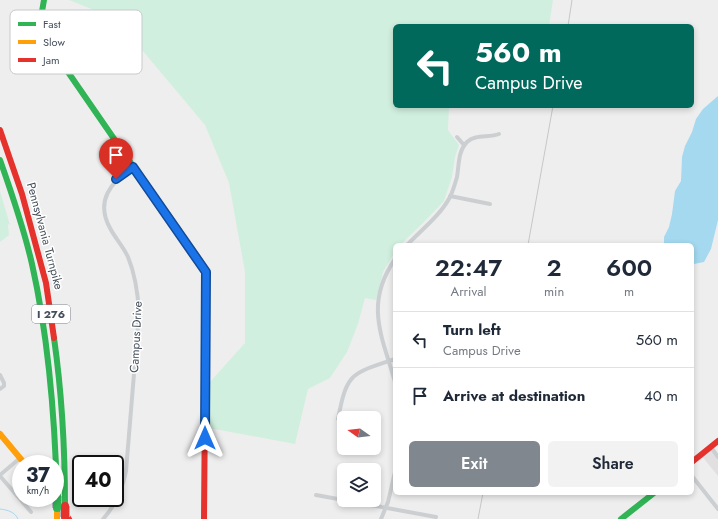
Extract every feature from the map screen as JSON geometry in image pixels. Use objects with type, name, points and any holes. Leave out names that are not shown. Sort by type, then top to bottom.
[{"type":"main road","points":[[42,10],[44,0]]},
{"type":"main road","points":[[69,74],[206,272],[204,519]]},
{"type":"main road","name":"Pennsylvania Turnpike","points":[[0,130],[22,194],[46,283],[60,379],[65,458],[64,470]]},
{"type":"main road","name":"Pennsylvania Turnpike","points":[[0,160],[15,203],[32,263],[42,315],[56,439],[56,455]]},
{"type":"main road","points":[[0,434],[17,455]]},
{"type":"main road","points":[[694,460],[718,441]]},
{"type":"main road","points":[[626,518],[652,495]]},
{"type":"main road","points":[[59,507],[64,518]]},
{"type":"main road","name":"Pennsylvania Turnpike","points":[[61,507],[64,518]]},
{"type":"street","points":[[409,243],[438,213],[450,196],[455,183],[460,155],[464,145],[472,139],[491,137],[499,134]]},
{"type":"street","points":[[457,137],[464,145]]},
{"type":"street","name":"Campus Drive","points":[[103,519],[117,501],[122,489],[126,471],[139,313],[133,272],[124,249],[108,224],[104,202],[114,182],[120,175],[133,167]]},
{"type":"street","points":[[450,196],[490,204]]},
{"type":"street","points":[[393,263],[382,285],[377,313],[379,329],[393,376]]},
{"type":"street","points":[[340,411],[345,390],[352,378],[357,373],[393,360]]},
{"type":"street","points":[[0,376],[4,383],[0,389]]},
{"type":"street","points":[[711,447],[718,457]]},
{"type":"street","points":[[12,468],[0,476],[31,512]]},
{"type":"street","points":[[694,479],[718,509]]},
{"type":"street","points":[[382,519],[393,480]]},
{"type":"street","points":[[316,495],[436,517]]},
{"type":"shaded area","points":[[711,447],[718,457],[718,476],[701,455]]},
{"type":"green space","points":[[69,0],[553,0],[549,24],[393,24],[393,108],[449,108],[448,130],[459,145],[455,157],[452,177],[444,201],[402,243],[393,243],[393,255],[383,272],[376,300],[365,298],[358,324],[347,352],[330,378],[308,389],[295,444],[209,428],[209,383],[245,343],[245,272],[229,183],[205,125],[142,50],[142,10],[94,10]]},
{"type":"green space","points":[[0,191],[10,225],[8,224],[9,235],[0,242]]},
{"type":"water","points":[[718,96],[718,220],[711,249],[704,262],[694,264],[694,243],[664,243],[664,237],[669,227],[675,191],[681,181],[682,157],[685,146],[692,132],[696,119],[703,109]]},
{"type":"waterway","points":[[0,509],[11,512],[18,519]]},
{"type":"railway","points":[[568,24],[572,0]]},
{"type":"railway","points":[[528,243],[553,108]]},
{"type":"railway","points":[[478,519],[483,495]]},
{"type":"traffic: fast","points":[[42,10],[44,0]]},
{"type":"traffic: fast","points":[[69,74],[206,272],[206,282]]},
{"type":"traffic: fast","points":[[0,160],[18,212],[29,251],[38,293],[47,350],[53,408],[56,455]]},
{"type":"traffic: fast","points":[[54,338],[62,422],[65,506]]},
{"type":"traffic: fast","points":[[621,519],[651,495]]},
{"type":"traffic: slow","points":[[0,434],[18,455]]},
{"type":"traffic: slow","points":[[57,508],[57,519]]},
{"type":"traffic: jam","points":[[0,130],[22,194],[46,283],[54,338]]},
{"type":"traffic: jam","points":[[204,519],[206,282]]},
{"type":"traffic: jam","points":[[694,460],[718,441]]},
{"type":"traffic: jam","points":[[65,506],[65,517]]},
{"type":"traffic: jam","points":[[60,507],[69,519]]},
{"type":"route","points":[[116,179],[133,167],[206,272],[205,438]]}]
